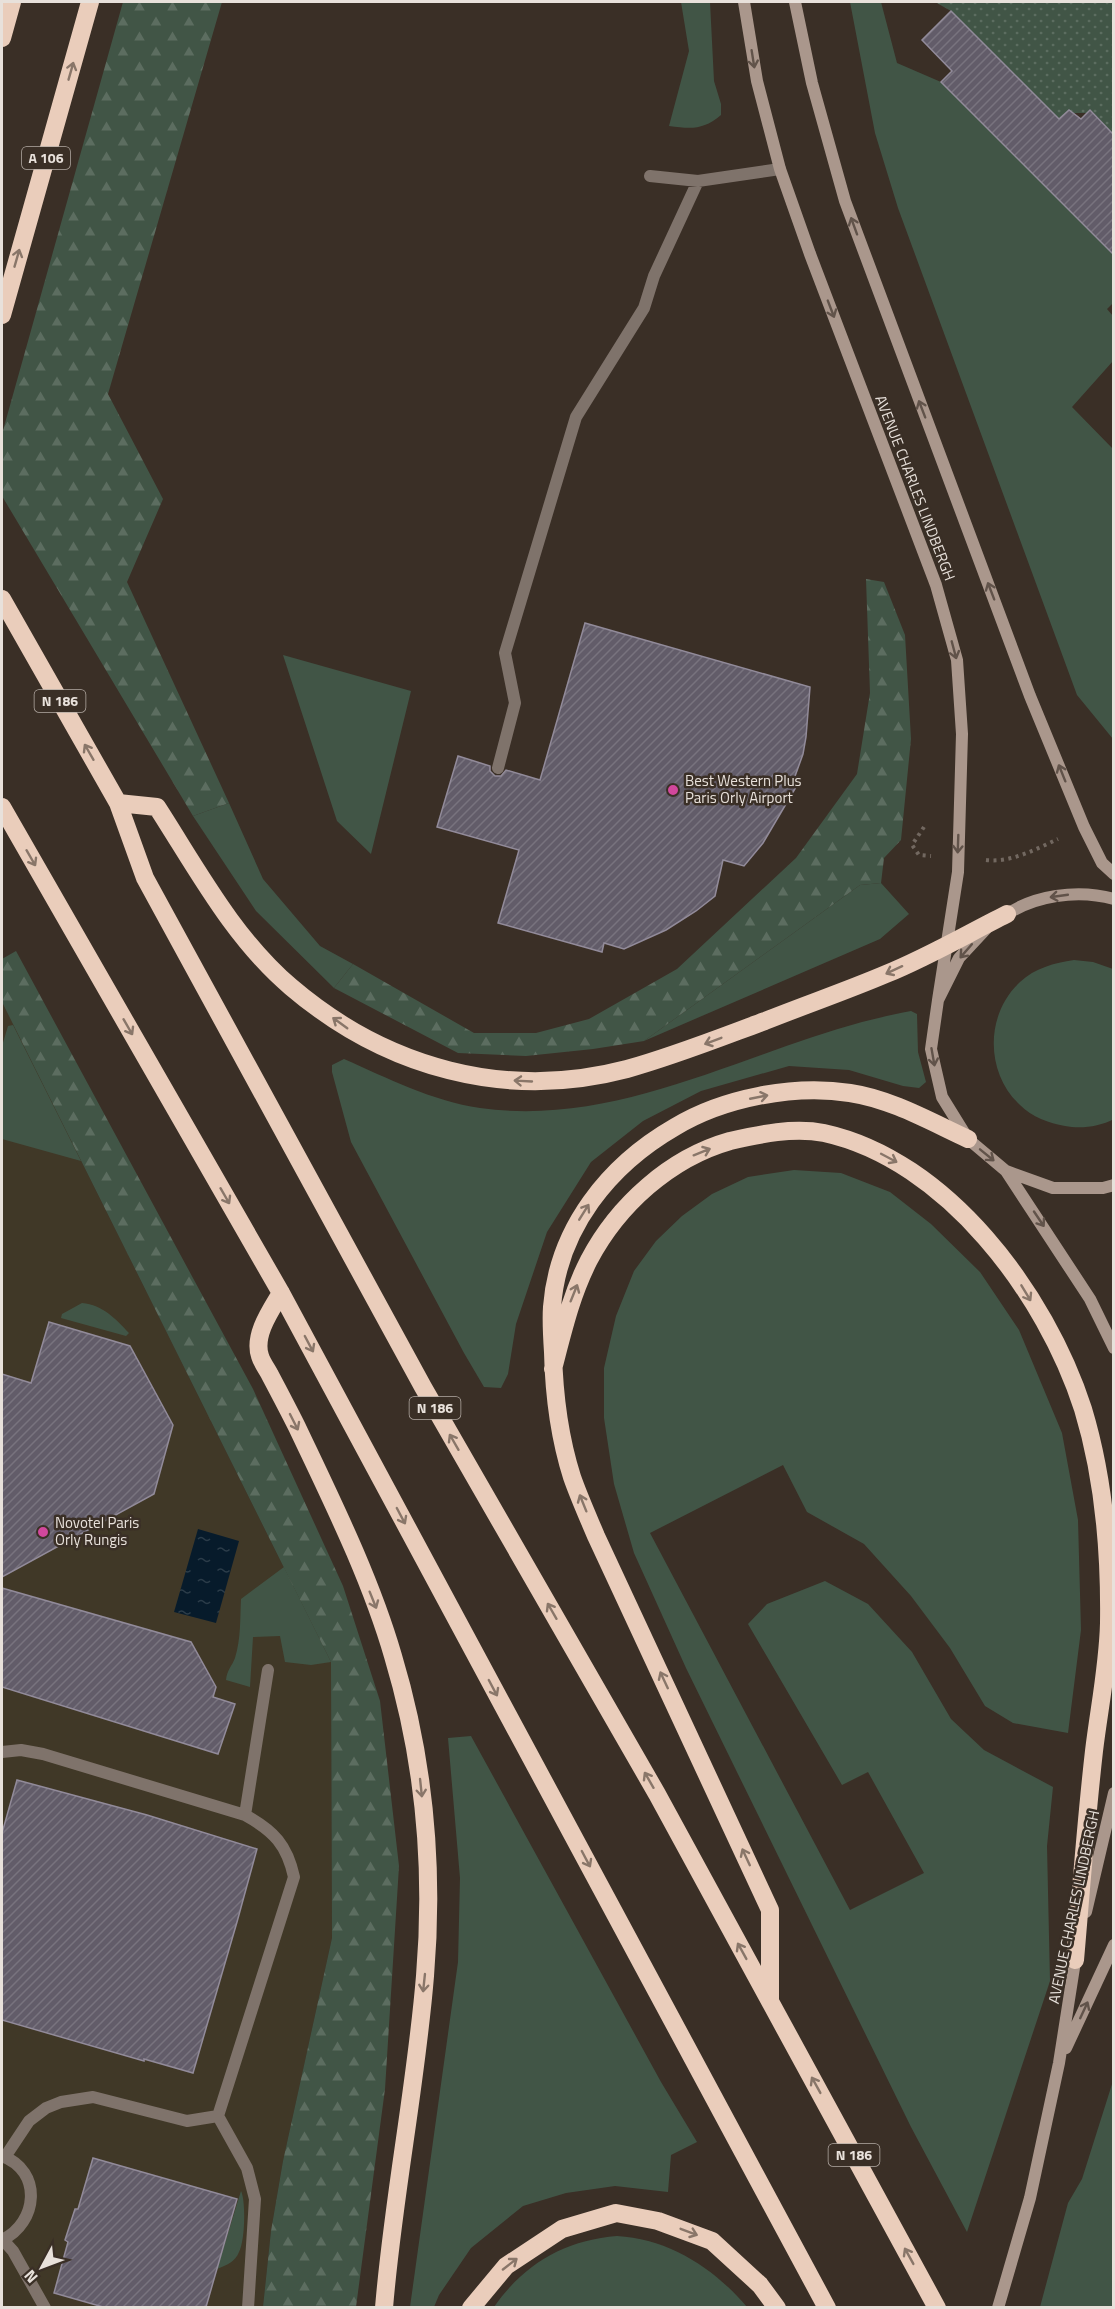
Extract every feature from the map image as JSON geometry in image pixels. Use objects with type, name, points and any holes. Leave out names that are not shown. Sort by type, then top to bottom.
[{"type":"highway","points":[[2,38],[12,2]]},
{"type":"highway","name":"A 106","points":[[2,315],[90,2]]},
{"type":"highway","name":"N 186","points":[[2,599],[118,803],[145,878],[423,1387],[657,1794],[938,2307]]},
{"type":"highway","points":[[118,803],[157,807],[226,914],[255,950],[291,987],[347,1028],[375,1044],[433,1067],[478,1078],[529,1082],[626,1069],[702,1045],[888,973],[1007,914]]},
{"type":"highway","points":[[2,807],[281,1293],[827,2307]]},
{"type":"highway","points":[[770,2003],[770,1910],[596,1536],[576,1488],[556,1412],[552,1307],[558,1271],[568,1240],[578,1220],[603,1184],[625,1161],[652,1140],[684,1121],[717,1106],[815,1089],[852,1093],[899,1107],[968,1139]]},
{"type":"highway","points":[[553,1369],[572,1296],[590,1258],[608,1229],[629,1203],[659,1177],[694,1154],[721,1144],[758,1134],[788,1132],[822,1132],[852,1142],[888,1156],[921,1178],[988,1240],[1021,1284],[1044,1322],[1068,1371],[1082,1408],[1092,1445],[1106,1528],[1109,1625],[1094,1752],[1075,1960]]},
{"type":"highway","points":[[281,1293],[265,1322],[259,1340],[259,1355],[295,1423],[375,1605],[393,1657],[414,1738],[423,1806],[427,1859],[425,1975],[384,2307]]},
{"type":"highway","points":[[471,2307],[506,2266],[562,2229],[616,2213],[658,2221],[712,2241],[760,2284],[777,2307]]},
{"type":"main road","name":"AVENUE CHARLES LINDBERGH","points":[[744,2],[757,81],[780,169],[936,585],[957,660],[962,734],[958,872],[931,1049],[942,1097],[968,1139],[1006,1171]]},
{"type":"main road","points":[[795,2],[812,83],[844,201],[1030,696],[1084,827],[1102,863],[1113,874]]},
{"type":"main road","points":[[938,1000],[959,958],[982,932],[1007,914],[1040,899],[1062,895],[1088,894],[1113,899]]},
{"type":"main road","points":[[1006,1171],[1053,1188],[1103,1188],[1113,1185]]},
{"type":"main road","points":[[1006,1171],[1090,1299],[1113,1348]]},
{"type":"main road","name":"AVENUE CHARLES LINDBERGH","points":[[998,2307],[1030,2198],[1059,2063],[1075,1960],[1113,1793]]},
{"type":"main road","name":"AVENUE CHARLES LINDBERGH","points":[[1059,2063],[1113,1945]]},
{"type":"lane","points":[[650,176],[698,181],[780,169]]},
{"type":"lane","points":[[498,768],[515,703],[505,653],[576,417],[644,308],[654,276],[698,181]]},
{"type":"lane","points":[[246,1815],[268,1670]]},
{"type":"lane","points":[[2,1752],[21,1750],[43,1754],[246,1815],[265,1826],[290,1858],[294,1877],[218,2116],[247,2169],[255,2199],[248,2307]]},
{"type":"lane","points":[[45,2307],[13,2251],[2,2240],[18,2230],[28,2216],[32,2199],[29,2182],[19,2167],[3,2157],[29,2121],[46,2108],[61,2102],[93,2097],[187,2121],[218,2116]]},
{"type":"path","points":[[924,827],[912,845],[919,855],[995,861],[1015,857],[1084,827]]},
{"type":"shaded area","points":[[2,1002],[331,1662],[332,1938],[283,2161],[271,2231],[263,2307],[2,2307]]},
{"type":"green space","points":[[123,2],[222,2],[108,394],[163,499],[127,582],[229,803],[193,816],[2,496],[2,434]]},
{"type":"green space","points":[[681,2],[710,2],[714,81],[721,104],[721,115],[709,123],[684,128],[669,126],[689,51]]},
{"type":"green space","points":[[850,2],[881,2],[897,63],[941,82],[1113,254],[1113,303],[1107,309],[1113,316],[1113,361],[1072,407],[1113,449],[1113,739],[1077,695],[898,208],[875,133]]},
{"type":"green space","points":[[935,2],[1113,2],[1113,134],[1090,110],[1087,113],[1073,113],[1069,110],[1059,119],[951,11]]},
{"type":"green space","points":[[866,579],[884,582],[905,635],[911,739],[901,840],[884,858],[881,883],[860,885],[644,1041],[526,1056],[458,1053],[334,988],[353,964],[474,1033],[536,1033],[589,1019],[677,969],[796,858],[857,774],[870,693]]},
{"type":"green space","points":[[283,655],[411,691],[371,854],[337,821]]},
{"type":"green space","points":[[229,803],[263,879],[320,946],[353,964],[334,988],[256,911],[193,816]]},
{"type":"green space","points":[[881,883],[909,914],[880,939],[644,1041],[860,885]]},
{"type":"green space","points":[[16,951],[253,1389],[343,1586],[380,1701],[399,1866],[385,2089],[356,2307],[263,2307],[271,2231],[283,2161],[332,1938],[331,1662],[2,1002],[2,959]]},
{"type":"green space","points":[[1074,960],[1093,962],[1113,969],[1114,1119],[1096,1126],[1065,1126],[1030,1113],[1009,1092],[1000,1077],[995,1060],[995,1027],[1000,1010],[1009,995],[1032,973],[1045,967]]},
{"type":"green space","points":[[911,1011],[917,1014],[918,1052],[926,1082],[919,1088],[903,1086],[849,1070],[789,1066],[701,1091],[643,1121],[591,1162],[547,1232],[516,1324],[508,1374],[501,1388],[484,1387],[351,1142],[332,1072],[332,1065],[344,1059],[427,1094],[480,1108],[530,1111],[579,1107],[627,1098],[674,1085],[815,1036]]},
{"type":"green space","points":[[13,1025],[81,1161],[2,1139],[2,1046],[8,1026]]},
{"type":"green space","points":[[794,1170],[841,1173],[890,1192],[931,1224],[980,1272],[1019,1330],[1062,1433],[1078,1520],[1081,1630],[1068,1733],[1013,1723],[985,1706],[950,1648],[911,1596],[864,1544],[807,1512],[783,1465],[650,1533],[850,1910],[924,1873],[868,1772],[842,1785],[748,1624],[767,1604],[825,1581],[868,1604],[912,1652],[951,1719],[984,1750],[1053,1787],[1047,1846],[1050,1981],[967,2232],[911,2127],[686,1668],[634,1553],[614,1484],[604,1418],[604,1368],[616,1316],[634,1271],[656,1241],[682,1216],[712,1194],[748,1177]]},
{"type":"green space","points":[[82,1303],[103,1310],[129,1333],[126,1336],[61,1318],[62,1314]]},
{"type":"green space","points":[[284,1567],[331,1662],[311,1665],[285,1662],[280,1636],[253,1637],[250,1687],[226,1680],[238,1644],[241,1599]]},
{"type":"green space","points":[[471,1736],[661,2082],[697,2142],[671,2155],[668,2192],[615,2186],[566,2193],[523,2206],[471,2248],[439,2295],[434,2307],[410,2307],[458,1962],[460,1878],[448,1738]]},
{"type":"green space","points":[[1113,2081],[1113,2307],[1040,2307],[1068,2203],[1082,2179]]},
{"type":"green space","points":[[241,2191],[244,2231],[241,2247],[233,2261],[217,2269]]},
{"type":"green space","points":[[617,2236],[655,2243],[689,2258],[720,2280],[747,2307],[494,2307],[519,2278],[547,2257],[580,2243]]},
{"type":"water","points":[[198,1529],[239,1541],[216,1623],[174,1612]]},
{"type":"building","points":[[951,11],[1059,119],[1069,110],[1081,119],[1090,110],[1113,134],[1113,254],[941,82],[952,71],[922,40]]},
{"type":"building","name":"Best Western Plus Paris Orly Airport","points":[[585,623],[810,687],[806,737],[794,779],[799,782],[763,843],[744,866],[723,860],[715,896],[696,911],[666,930],[624,949],[604,943],[602,952],[498,923],[519,850],[437,827],[458,756],[490,766],[490,771],[495,776],[501,776],[506,770],[540,780]]},
{"type":"building","points":[[49,1322],[130,1346],[173,1425],[154,1494],[2,1577],[2,1374],[31,1383]]},
{"type":"building","points":[[2,1588],[191,1642],[216,1687],[213,1697],[235,1704],[218,1754],[2,1687]]},
{"type":"building","points":[[17,1780],[147,1815],[257,1849],[193,2073],[2,2020],[2,1833]]},
{"type":"building","points":[[93,2158],[237,2199],[206,2307],[103,2307],[54,2293],[68,2242],[65,2240],[75,2209],[78,2209]]},
{"type":"place","name":"Best Western Plus Paris Orly Airport","points":[[673,790]]},
{"type":"place","name":"Novotel Paris Orly Rungis","points":[[43,1532]]}]
